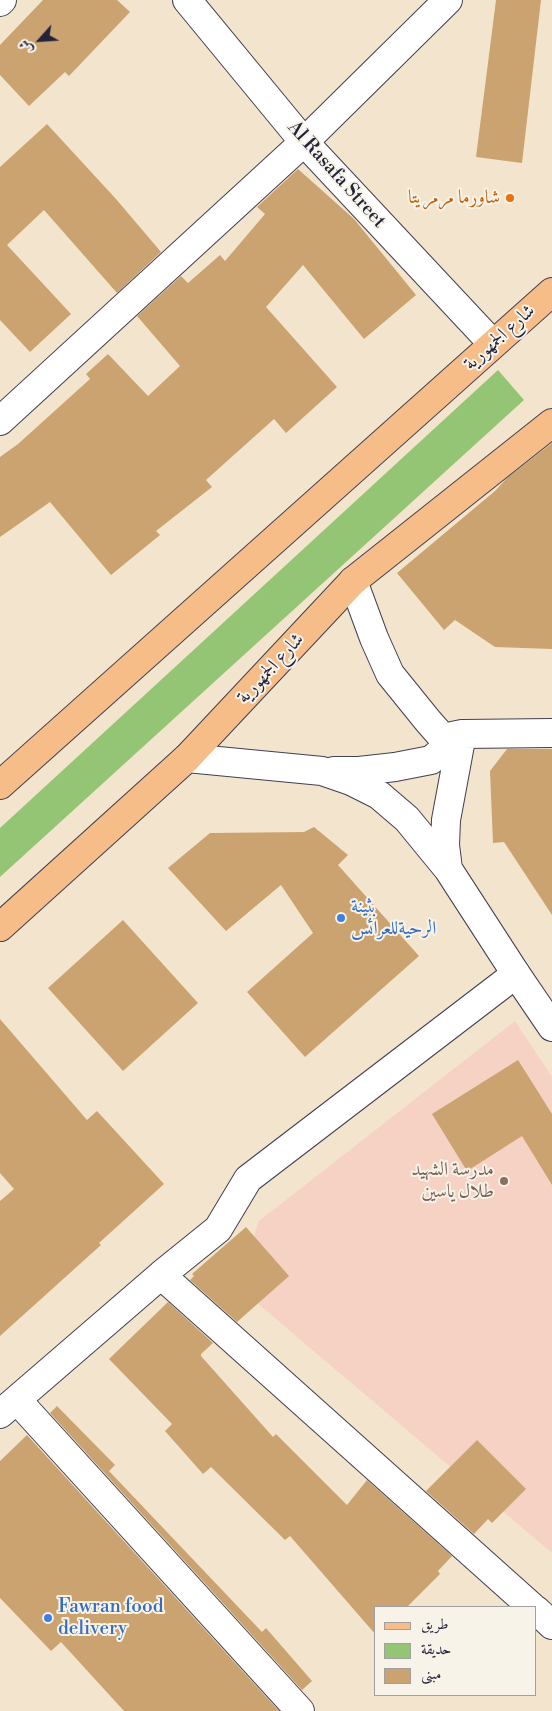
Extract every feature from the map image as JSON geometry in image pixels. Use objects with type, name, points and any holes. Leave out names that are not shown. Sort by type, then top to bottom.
[{"type":"main road","name":"شارع الجمهورية","points":[[0,785],[552,292]]},
{"type":"main road","name":"شارع الجمهورية","points":[[0,927],[187,758],[353,580],[552,423]]},
{"type":"street","name":"Al Rasafa Street","points":[[187,0],[304,142],[493,344]]},
{"type":"street","points":[[0,421],[304,142],[448,0]]},
{"type":"street","points":[[353,580],[374,638],[390,674],[443,738],[462,734],[552,732]]},
{"type":"street","points":[[187,758],[322,771],[359,771],[431,760],[462,734]]},
{"type":"street","points":[[448,869],[445,845],[446,820],[462,734]]},
{"type":"street","points":[[322,771],[351,781],[379,795],[407,819],[448,869],[552,1027]]},
{"type":"street","points":[[300,1711],[8,1407],[161,1275],[218,1229],[248,1179],[516,974]]},
{"type":"street","points":[[161,1275],[531,1606]]},
{"type":"street","points":[[537,1611],[552,1625]]},
{"type":"shaded area","points":[[515,1021],[552,1077],[552,1553],[257,1303],[245,1262],[259,1221]]},
{"type":"green space","points":[[498,370],[524,400],[0,877],[0,828]]},
{"type":"building","points":[[43,0],[117,0],[130,12],[69,76],[65,72],[29,106],[0,75],[0,45]]},
{"type":"building","points":[[496,0],[541,0],[522,163],[476,157]]},
{"type":"building","points":[[47,124],[116,199],[161,252],[117,293],[44,210],[7,245],[71,314],[30,352],[0,320],[0,167]]},
{"type":"building","points":[[298,169],[354,219],[416,295],[364,339],[303,265],[266,307],[337,387],[286,433],[274,419],[206,480],[212,487],[156,531],[160,535],[111,575],[50,502],[0,537],[0,457],[18,444],[90,379],[86,374],[108,354],[148,396],[180,366],[137,316],[181,276],[188,283],[220,255],[225,261],[265,214],[257,207]]},
{"type":"building","points":[[552,443],[552,649],[495,647],[455,620],[444,630],[397,573],[495,491],[507,478]]},
{"type":"building","points":[[507,749],[552,749],[552,915],[504,842],[493,843],[490,771]]},
{"type":"building","points":[[314,827],[348,855],[338,865],[419,956],[305,1057],[247,992],[313,933],[281,885],[226,931],[168,868],[210,833],[304,832]]},
{"type":"building","points":[[123,920],[198,1003],[123,1071],[48,988]]},
{"type":"building","points":[[0,1019],[87,1120],[97,1111],[164,1184],[99,1243],[101,1245],[0,1336],[0,1201],[14,1189],[0,1173]]},
{"type":"building","points":[[518,1060],[552,1114],[552,1185],[522,1136],[467,1171],[432,1114]]},
{"type":"building","points":[[246,1227],[289,1276],[237,1322],[190,1280],[194,1276],[192,1274]]},
{"type":"building","points":[[168,1302],[213,1343],[201,1356],[273,1437],[276,1434],[347,1505],[367,1480],[452,1556],[438,1571],[440,1574],[408,1606],[374,1606],[374,1633],[290,1536],[285,1540],[211,1467],[203,1474],[165,1431],[172,1424],[109,1359]]},
{"type":"building","points":[[57,1406],[115,1465],[109,1471],[262,1632],[266,1628],[312,1681],[302,1690],[50,1413]]},
{"type":"building","points":[[27,1435],[279,1711],[124,1711],[61,1642],[51,1651],[0,1598],[0,1461]]},
{"type":"building","points":[[477,1440],[526,1489],[492,1523],[488,1519],[474,1534],[426,1491]]},
{"type":"place","name":"شاورما مرمريتا","points":[[510,198]]},
{"type":"place","name":"بثينة الرحيةللعرائس","points":[[341,918]]},
{"type":"place","name":"مدرسة الشهيد طلال ياسين","points":[[504,1181]]},
{"type":"place","name":"Fawran food delivery","points":[[48,1618]]}]
